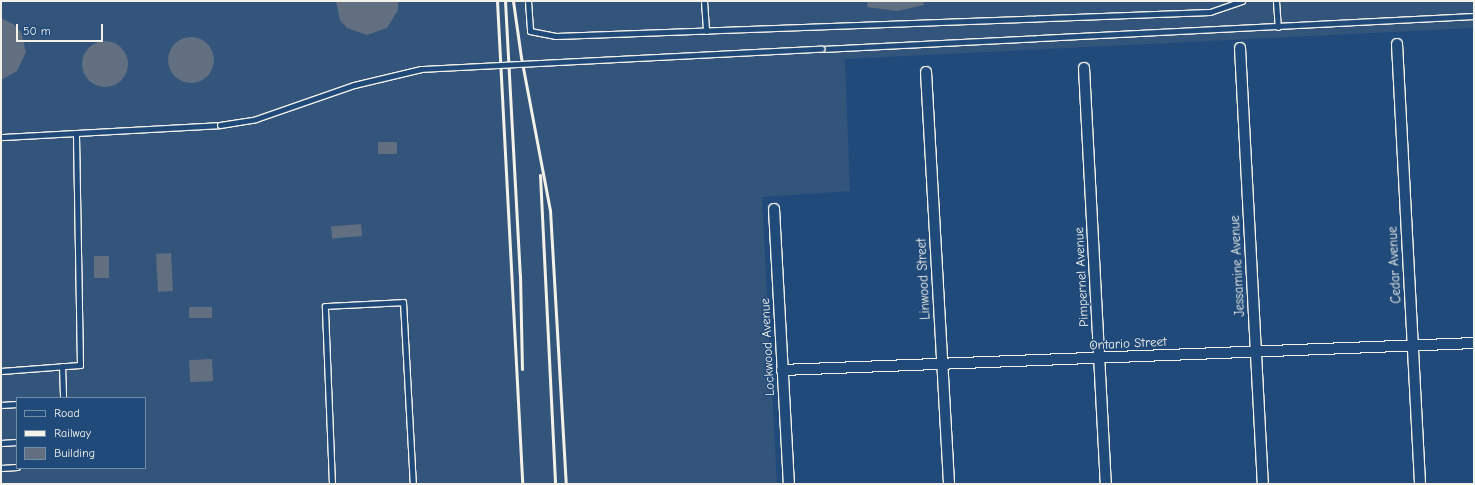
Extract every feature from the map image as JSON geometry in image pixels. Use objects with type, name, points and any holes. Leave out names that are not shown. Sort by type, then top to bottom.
[{"type":"street","name":"Cedar Avenue","points":[[1397,44],[1420,484]]},
{"type":"street","name":"Jessamine Avenue","points":[[1240,48],[1263,484]]},
{"type":"street","name":"Pimpernel Avenue","points":[[1084,68],[1106,484]]},
{"type":"street","name":"Linwood Street","points":[[926,72],[949,484]]},
{"type":"street","name":"Lockwood Avenue","points":[[774,209],[789,484]]},
{"type":"street","name":"Ontario Street","points":[[782,370],[1099,359],[1474,343]]},
{"type":"lane","points":[[528,1],[530,31],[556,36],[1210,12],[1242,1]]},
{"type":"lane","points":[[704,1],[706,31]]},
{"type":"lane","points":[[1276,1],[1278,27]]},
{"type":"lane","points":[[1,136],[76,134],[220,125],[256,119],[354,85],[421,69],[1474,16]]},
{"type":"lane","points":[[1,371],[80,365],[76,134]]},
{"type":"lane","points":[[332,484],[325,306],[403,302],[413,484]]},
{"type":"lane","points":[[62,366],[63,397]]},
{"type":"lane","points":[[1,405],[16,404]]},
{"type":"lane","points":[[1,443],[16,442]]},
{"type":"lane","points":[[1,468],[16,467]]},
{"type":"shaded area","points":[[1,1],[1474,1],[1474,28],[845,59],[850,191],[762,197],[777,484],[1,484]]},
{"type":"building","points":[[336,1],[398,1],[398,10],[387,28],[367,35],[347,28],[340,20]]},
{"type":"building","points":[[868,1],[923,1],[924,5],[897,11],[867,7]]},
{"type":"building","points":[[1,18],[13,24],[21,32],[26,52],[17,71],[1,80]]},
{"type":"building","points":[[196,37],[208,43],[213,51],[213,69],[208,77],[200,82],[186,83],[174,77],[169,69],[168,55],[174,43],[182,38]]},
{"type":"building","points":[[110,41],[122,47],[127,55],[127,73],[122,81],[114,86],[100,87],[88,81],[83,73],[82,59],[88,47],[96,42]]},
{"type":"building","points":[[378,142],[397,142],[397,154],[378,154]]},
{"type":"building","points":[[361,224],[362,236],[332,239],[331,227]]},
{"type":"building","points":[[171,253],[173,291],[158,292],[156,254]]},
{"type":"building","points":[[94,256],[109,256],[109,278],[94,278]]},
{"type":"building","points":[[189,307],[212,307],[212,318],[189,318]]},
{"type":"building","points":[[212,359],[213,381],[190,382],[189,360]]},
{"type":"railway","points":[[497,1],[522,484]]},
{"type":"railway","points":[[505,1],[520,275],[522,369]]},
{"type":"railway","points":[[513,1],[521,57],[550,210],[566,484]]},
{"type":"railway","points":[[540,175],[555,484]]}]
